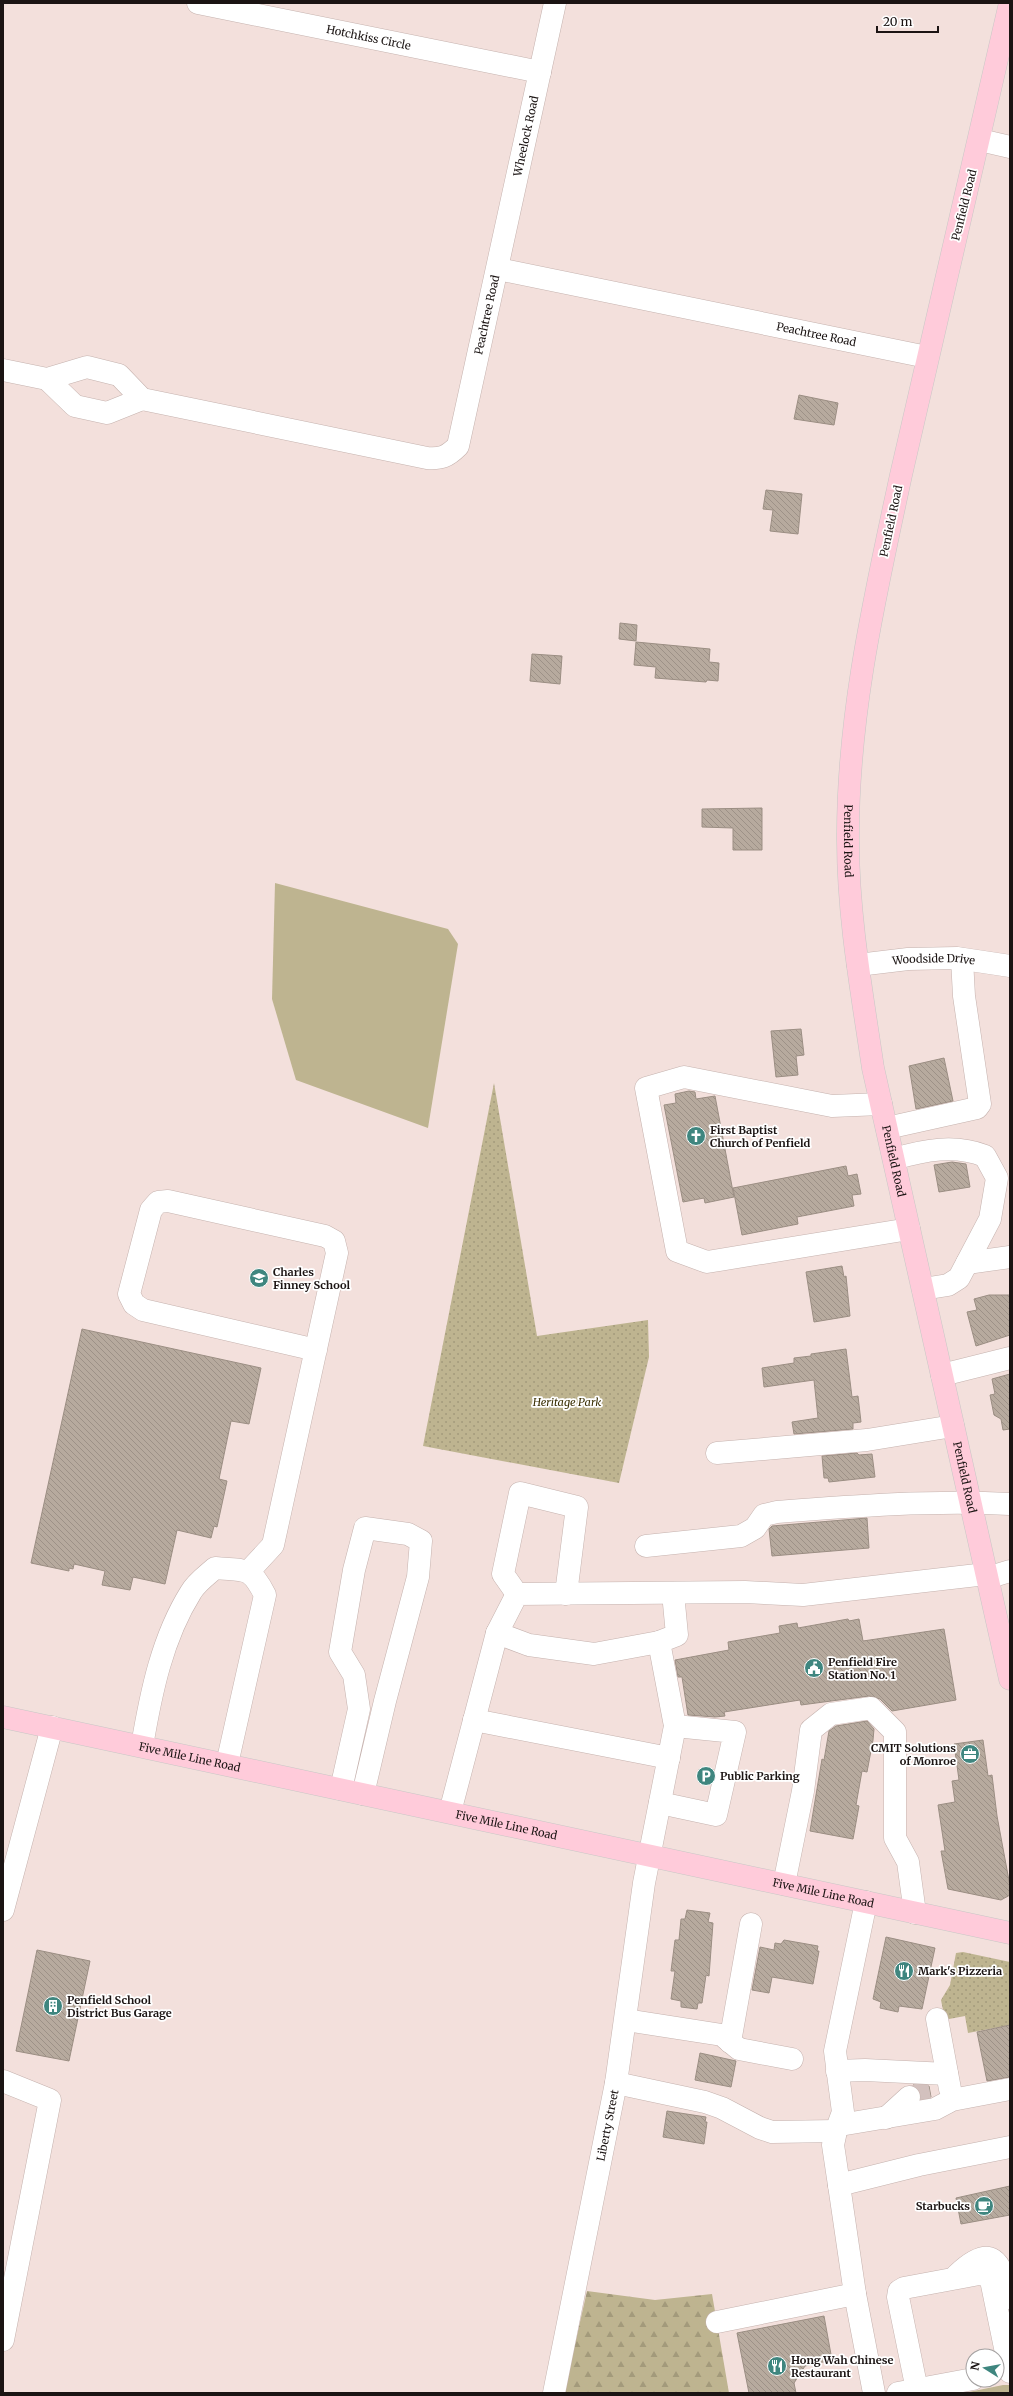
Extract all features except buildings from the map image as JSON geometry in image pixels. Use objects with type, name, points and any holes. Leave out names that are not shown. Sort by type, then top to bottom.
[{"type":"main road","name":"Penfield Road","points":[[1010,3],[980,140],[927,357],[869,622],[854,714],[848,840],[849,882],[858,965],[873,1068],[987,1576],[1003,1619],[1010,1679]]},
{"type":"main road","name":"Five Mile Line Road","points":[[3,1717],[228,1764],[1010,1933]]},
{"type":"street","name":"Hotchkiss Circle","points":[[198,3],[540,72]]},
{"type":"street","name":"Wheelock Road","points":[[498,270],[555,3]]},
{"type":"street","points":[[980,140],[1010,148]]},
{"type":"street","name":"Peachtree Road","points":[[142,399],[440,459],[450,455],[458,446],[498,270],[927,357]]},
{"type":"street","points":[[3,370],[47,379],[87,367],[120,375],[142,399],[107,413],[75,406],[47,379]]},
{"type":"street","name":"Woodside Drive","points":[[858,965],[908,959],[962,959],[1010,966]]},
{"type":"street","points":[[886,1128],[966,1111],[977,1108],[980,1104],[964,996],[962,959]]},
{"type":"street","points":[[881,1104],[832,1106],[684,1077],[646,1088],[677,1251],[707,1262],[910,1229]]},
{"type":"street","points":[[894,1159],[915,1152],[945,1148],[972,1151],[985,1156],[998,1178],[990,1220],[959,1278],[948,1285],[923,1289]]},
{"type":"street","points":[[249,1571],[273,1545],[316,1350],[337,1253],[334,1241],[325,1236],[168,1201],[158,1202],[151,1210],[129,1294],[134,1304],[143,1310],[316,1350]]},
{"type":"street","points":[[967,1263],[1010,1257]]},
{"type":"street","points":[[942,1375],[1010,1358]]},
{"type":"street","points":[[717,1453],[867,1440],[953,1426]]},
{"type":"street","points":[[517,1594],[503,1574],[520,1493],[577,1507],[566,1594]]},
{"type":"street","points":[[646,1546],[741,1536],[755,1528],[764,1515],[777,1512],[858,1505],[970,1502],[1010,1504]]},
{"type":"street","points":[[341,1789],[359,1709],[354,1675],[340,1652],[354,1570],[365,1528],[408,1534],[421,1541],[418,1577],[387,1693],[363,1794]]},
{"type":"street","points":[[142,1746],[151,1697],[166,1644],[191,1590],[215,1568],[249,1571],[257,1578],[264,1595],[228,1764]]},
{"type":"street","points":[[517,1594],[745,1592],[802,1595],[987,1576],[1010,1571]]},
{"type":"street","points":[[497,1633],[529,1645],[594,1654],[659,1642],[678,1635],[673,1593]]},
{"type":"street","points":[[450,1812],[497,1633],[517,1594]]},
{"type":"street","points":[[659,1642],[675,1726],[735,1732],[716,1815],[660,1803]]},
{"type":"street","points":[[784,1884],[803,1791],[811,1730],[832,1714],[871,1708],[895,1732],[895,1838],[908,1862],[915,1913]]},
{"type":"street","points":[[474,1720],[668,1758]]},
{"type":"street","name":"Liberty Street","points":[[554,2393],[616,2083],[644,1883],[675,1726]]},
{"type":"street","points":[[3,1910],[52,1727]]},
{"type":"street","points":[[866,1902],[835,2052],[836,2071],[843,2112],[832,2145],[839,2184],[854,2294],[874,2393]]},
{"type":"street","points":[[730,2042],[751,1924]]},
{"type":"street","points":[[937,2019],[952,2100]]},
{"type":"street","points":[[626,2020],[722,2035],[739,2049],[792,2059]]},
{"type":"street","points":[[836,2071],[865,2070],[947,2074]]},
{"type":"street","points":[[3,2081],[50,2100],[3,2340]]},
{"type":"street","points":[[616,2083],[705,2102],[722,2108],[760,2128],[772,2132],[838,2128],[935,2109],[952,2100],[1010,2089]]},
{"type":"street","points":[[930,2093],[952,2100]]},
{"type":"street","points":[[886,2118],[909,2097]]},
{"type":"street","points":[[839,2184],[919,2165],[1010,2147]]},
{"type":"street","points":[[952,2280],[970,2262],[984,2258],[993,2259],[998,2262],[1005,2279],[1010,2305]]},
{"type":"street","points":[[965,2380],[907,2391],[898,2297],[899,2292],[904,2288],[979,2274],[986,2275],[991,2280],[1007,2341],[1010,2372]]},
{"type":"street","points":[[717,2322],[854,2294]]},
{"type":"green space","points":[[275,883],[448,929],[458,944],[428,1128],[296,1080],[272,999]]},
{"type":"green space","name":"Heritage Park","points":[[494,1083],[537,1336],[648,1320],[649,1357],[619,1483],[423,1446]]},
{"type":"green space","points":[[963,1952],[1010,1962],[1010,2025],[968,2033],[965,2016],[949,2019],[944,2015],[941,2000],[950,1985],[956,1953]]},
{"type":"green space","points":[[587,2291],[655,2300],[712,2294],[729,2393],[564,2393]]},
{"type":"green space","points":[[1005,2385],[1010,2385],[1010,2393],[964,2393],[988,2388],[1005,2388]]},
{"type":"tunnel","points":[[909,2097],[930,2093]]},
{"type":"place","name":"First Baptist Church of Penfield","points":[[696,1136]]},
{"type":"place","name":"Charles Finney School","points":[[259,1278]]},
{"type":"place","name":"Penfield Fire Station No. 1","points":[[814,1668]]},
{"type":"place","name":"CMIT Solutions of Monroe","points":[[970,1754]]},
{"type":"place","name":"Public Parking","points":[[706,1776]]},
{"type":"place","name":"Mark's Pizzeria","points":[[904,1971]]},
{"type":"place","name":"Penfield School District Bus Garage","points":[[53,2006]]},
{"type":"place","name":"Starbucks","points":[[984,2206]]},
{"type":"place","name":"Hong Wah Chinese Restaurant","points":[[777,2366]]}]
